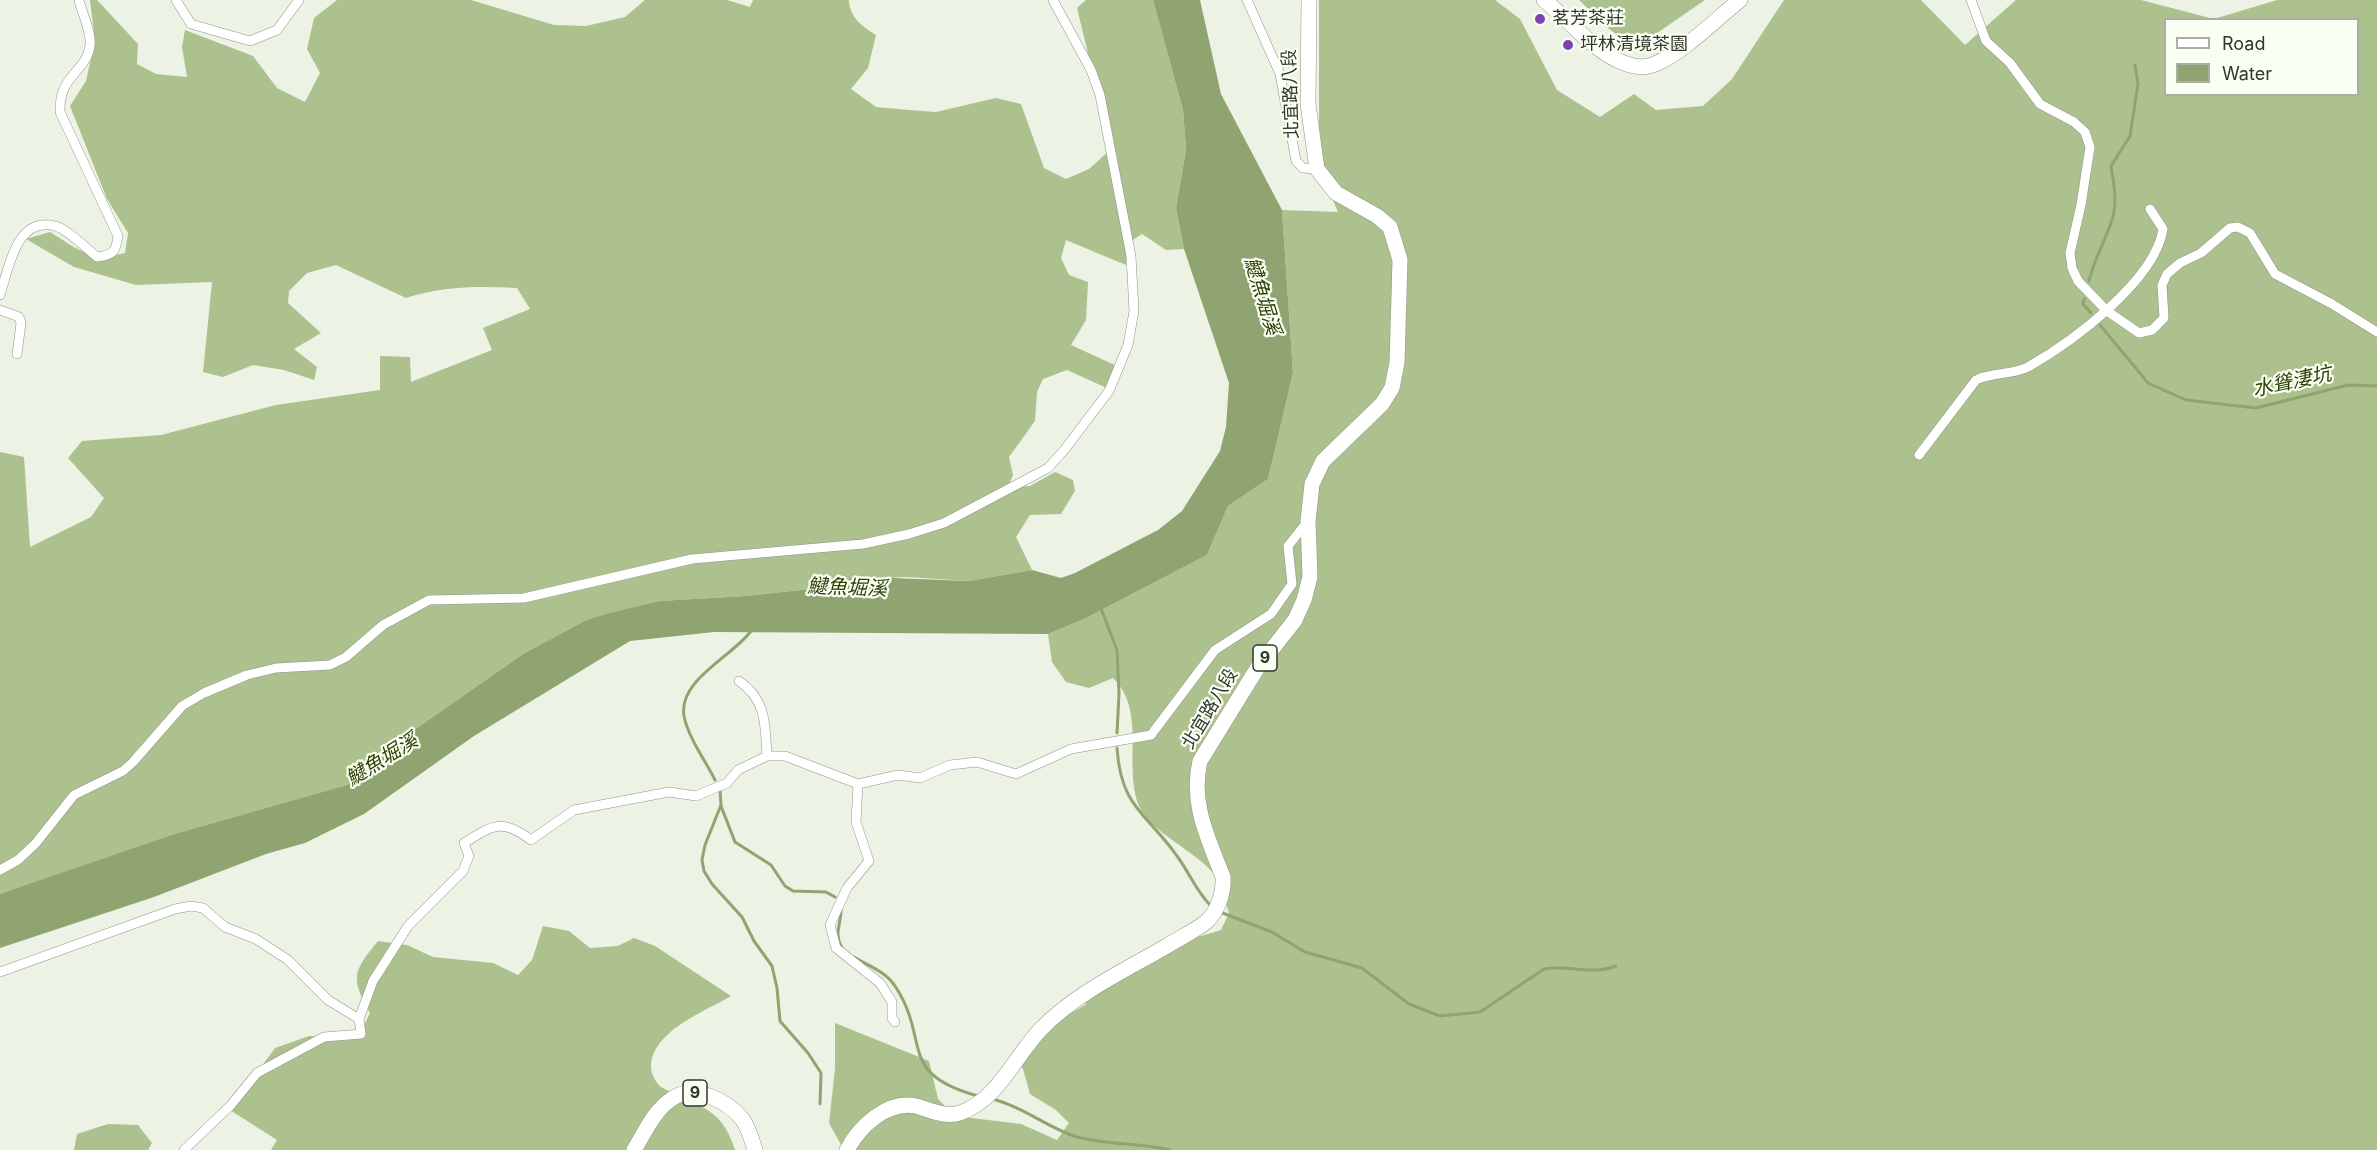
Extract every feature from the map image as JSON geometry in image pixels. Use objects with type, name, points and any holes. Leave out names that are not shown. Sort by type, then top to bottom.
[{"type":"main road","name":"北宜路八段","points":[[847,1150],[870,1121],[879,1114],[898,1107],[913,1106],[955,1115],[980,1105],[1041,1030],[1061,1012],[1082,996],[1204,923],[1214,913],[1224,888],[1223,877],[1198,810],[1197,775],[1200,760],[1258,667],[1294,620],[1304,600],[1311,577],[1308,521],[1312,484],[1323,461],[1382,404],[1392,388],[1397,363],[1400,260],[1390,227],[1377,216],[1336,193],[1317,169],[1308,104],[1309,0]]},
{"type":"main road","points":[[1544,0],[1601,50],[1619,61],[1638,67],[1654,64],[1677,50],[1740,0]]},
{"type":"main road","name":"9","points":[[634,1150],[656,1114],[672,1099],[691,1092],[715,1098],[729,1107],[742,1119],[755,1150]]},
{"type":"street","points":[[0,295],[17,242],[29,229],[37,225],[57,226],[97,256],[111,255],[116,250],[118,236],[60,112],[59,97],[66,81],[84,60],[90,45],[79,0]]},
{"type":"street","points":[[176,0],[191,24],[250,40],[277,30],[299,0]]},
{"type":"street","points":[[0,870],[12,864],[36,843],[74,795],[123,771],[133,762],[182,706],[204,693],[247,675],[276,668],[330,665],[346,657],[382,625],[429,600],[524,598],[692,558],[874,542],[944,523],[1048,468],[1109,391],[1128,345],[1134,311],[1131,256],[1100,95],[1090,70],[1053,0]]},
{"type":"street","points":[[1247,0],[1280,74],[1296,161],[1303,168],[1317,169]]},
{"type":"street","points":[[1971,0],[1986,42],[2010,63],[2040,104],[2074,122],[2085,132],[2090,147],[2081,205],[2070,253],[2078,281],[2107,311],[2139,333],[2152,330],[2164,318],[2162,285],[2167,274],[2180,263],[2201,253],[2230,228],[2238,227],[2250,233],[2275,274],[2332,304],[2377,332]]},
{"type":"street","points":[[1919,455],[1976,380],[1988,374],[2026,368],[2107,311],[2123,297],[2160,244],[2163,229],[2150,209]]},
{"type":"street","points":[[0,310],[19,317],[21,324],[17,354]]},
{"type":"street","points":[[184,1150],[231,1105],[257,1073],[324,1037],[361,1034],[359,1019],[374,981],[408,926],[463,871],[470,856],[464,843],[485,830],[504,825],[513,827],[531,840],[574,810],[669,792],[696,796],[727,783],[738,770],[767,756],[785,756],[858,784],[898,775],[920,778],[950,765],[977,762],[1016,774],[1071,749],[1151,735],[1215,650],[1271,614],[1292,584],[1288,546],[1308,521]]},
{"type":"street","points":[[739,681],[752,690],[764,711],[767,756]]},
{"type":"street","points":[[858,784],[856,822],[869,861],[847,888],[830,925],[836,948],[880,983],[892,1002],[892,1018],[895,1022]]},
{"type":"street","points":[[0,972],[191,906],[203,908],[225,927],[256,939],[288,960],[328,1000],[359,1019]]},
{"type":"shaded area","points":[[90,0],[97,0],[138,44],[137,64],[156,74],[187,77],[182,47],[185,30],[253,56],[277,88],[305,102],[320,73],[307,49],[314,18],[337,0],[471,0],[554,25],[586,26],[625,17],[645,0],[727,0],[750,7],[753,0],[849,0],[854,16],[876,35],[868,68],[851,89],[876,107],[909,110],[936,112],[996,98],[1021,104],[1044,168],[1066,179],[1089,169],[1111,149],[1077,8],[1086,0],[1153,0],[1183,110],[1186,150],[1176,208],[1184,249],[1166,250],[1142,234],[1128,243],[1126,265],[1066,240],[1061,258],[1069,275],[1088,282],[1086,320],[1071,345],[1119,367],[1109,389],[1067,370],[1043,379],[1037,392],[1035,421],[1009,457],[1013,475],[1008,487],[1030,486],[1055,472],[1073,480],[1075,491],[1061,514],[1030,515],[1016,537],[1032,570],[969,581],[906,577],[832,581],[810,589],[746,596],[659,601],[586,620],[523,654],[394,744],[364,776],[344,786],[0,894],[0,452],[24,457],[30,547],[91,517],[104,498],[68,458],[82,441],[161,435],[276,405],[380,390],[380,356],[410,357],[411,382],[492,350],[483,328],[530,309],[517,288],[461,288],[434,291],[406,298],[336,265],[307,273],[289,291],[288,303],[321,333],[294,349],[317,367],[314,380],[284,370],[253,365],[223,377],[203,372],[212,282],[136,285],[74,267],[26,239],[50,232],[86,253],[103,256],[125,253],[128,233],[107,199],[70,106],[86,81],[95,41]]},
{"type":"shaded area","points":[[1319,0],[1495,0],[1520,19],[1557,90],[1600,117],[1634,94],[1656,110],[1703,106],[1732,79],[1784,0],[1921,0],[1965,45],[2016,0],[2141,0],[2210,18],[2164,18],[2164,96],[2359,96],[2359,18],[2217,18],[2277,0],[2377,0],[2377,1150],[844,1150],[829,1123],[835,1069],[835,1023],[929,1061],[938,1099],[955,1116],[1021,1124],[1057,1140],[1069,1123],[1056,1110],[1030,1094],[1023,1069],[1010,1056],[1019,1043],[1085,1005],[1097,980],[1168,946],[1221,930],[1229,913],[1217,878],[1197,858],[1153,824],[1139,806],[1133,773],[1132,722],[1123,691],[1113,678],[1089,688],[1066,682],[1052,662],[1048,634],[1084,619],[1207,555],[1228,506],[1268,479],[1293,373],[1282,210],[1338,212],[1319,169]]},
{"type":"shaded area","points":[[1579,0],[1705,0],[1644,42],[1625,39],[1616,34]]},
{"type":"shaded area","points":[[543,926],[569,931],[590,948],[618,946],[634,938],[655,946],[731,996],[694,1016],[670,1033],[660,1043],[651,1067],[654,1078],[661,1087],[701,1106],[716,1116],[727,1130],[735,1150],[271,1150],[277,1140],[230,1110],[275,1048],[309,1036],[337,1037],[360,1033],[370,1013],[359,991],[357,975],[363,960],[378,941],[407,945],[433,957],[493,963],[518,975],[532,960]]},
{"type":"shaded area","points":[[108,1124],[138,1125],[152,1143],[148,1150],[74,1150],[77,1134]]},
{"type":"water","name":"𩻸魚堀溪","points":[[1153,0],[1200,0],[1221,94],[1282,210],[1293,373],[1268,479],[1228,506],[1207,555],[1084,619],[1048,634],[714,632],[630,641],[474,736],[364,814],[305,843],[266,854],[154,897],[0,948],[0,894],[172,835],[344,786],[365,776],[394,744],[523,654],[586,620],[659,601],[746,596],[810,589],[832,581],[866,577],[969,581],[1032,570],[1061,578],[1158,530],[1182,511],[1220,451],[1226,427],[1229,383],[1184,249],[1176,208],[1186,150],[1183,110]]},
{"type":"waterway","name":"水聳淒坑","points":[[2089,281],[2113,216],[2115,194],[2111,166],[2130,136],[2138,84],[2135,65]]},
{"type":"waterway","name":"水聳淒坑","points":[[2084,299],[2083,304],[2091,313]]},
{"type":"waterway","name":"水聳淒坑","points":[[2100,325],[2148,383],[2186,400],[2256,408],[2348,385],[2377,386]]},
{"type":"waterway","points":[[1100,606],[1117,650],[1119,694],[1117,733]]},
{"type":"waterway","points":[[715,780],[689,732],[684,716],[684,703],[689,691],[698,680],[751,631]]},
{"type":"waterway","points":[[1117,748],[1119,768],[1130,797],[1166,841],[1211,906]]},
{"type":"waterway","points":[[720,791],[721,805],[705,845],[702,860],[704,871],[712,884],[742,917],[754,941],[772,966],[780,1021],[808,1053],[821,1073],[820,1104]]},
{"type":"waterway","points":[[721,806],[735,842],[771,865],[785,886],[793,891],[826,892],[835,897]]},
{"type":"waterway","points":[[841,908],[838,938],[842,948]]},
{"type":"waterway","points":[[1220,912],[1272,932],[1305,952],[1362,968],[1409,1004],[1440,1016],[1480,1012],[1544,969],[1598,970],[1616,966]]},
{"type":"waterway","points":[[854,957],[882,973],[895,986],[906,1005],[919,1053],[925,1066],[936,1077],[952,1087],[978,1096]]},
{"type":"waterway","points":[[996,1100],[1077,1137],[1170,1150]]},
{"type":"place","name":"茗芳茶莊","points":[[1540,19]]},
{"type":"place","name":"坪林清境茶園","points":[[1568,45]]}]
